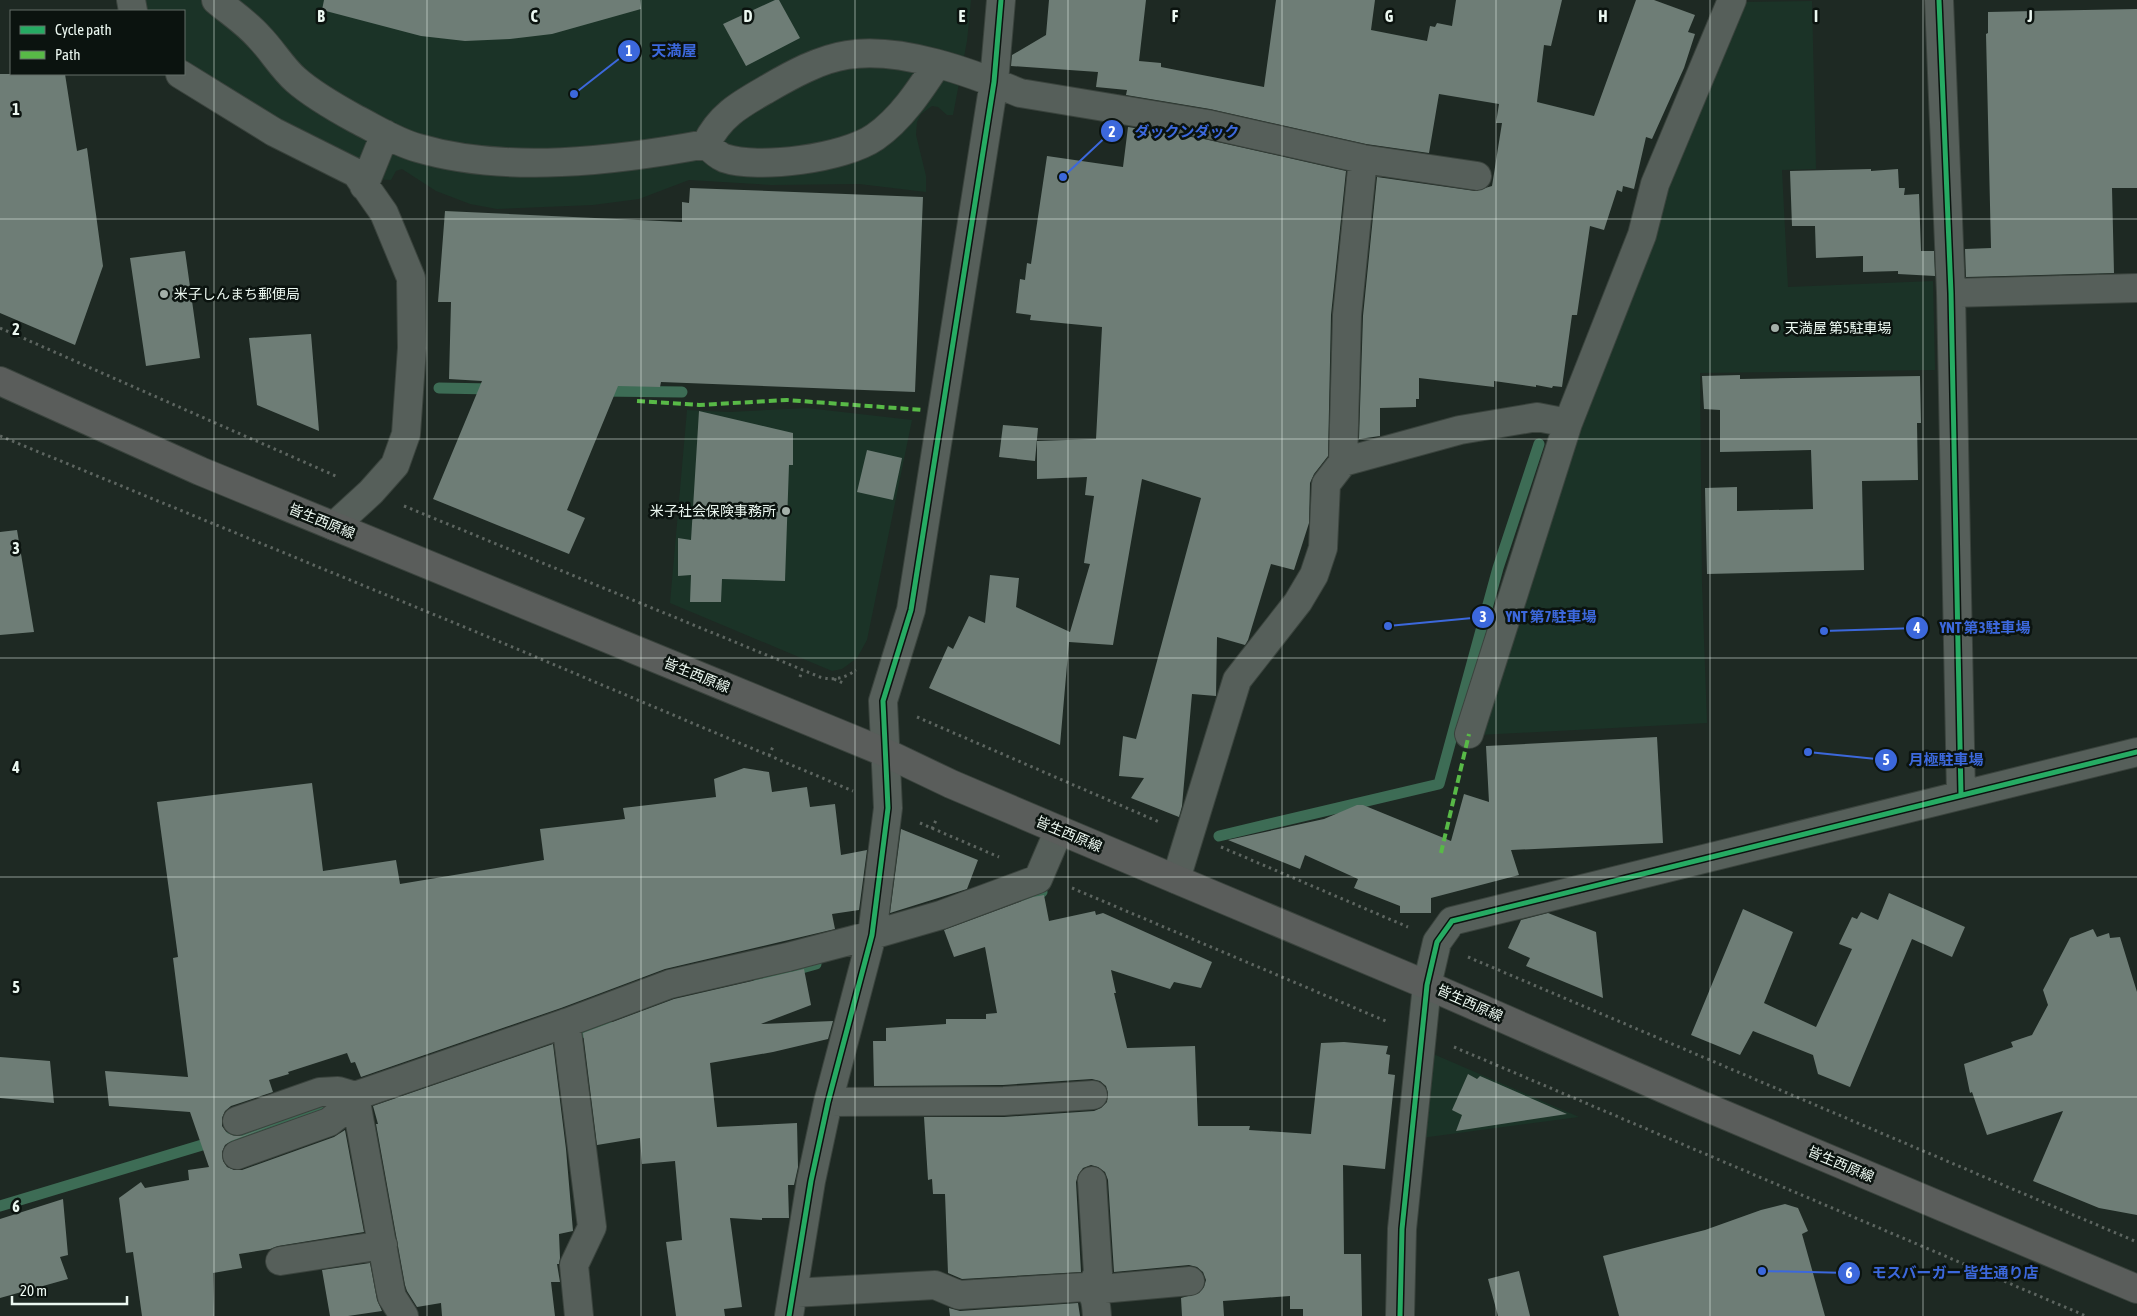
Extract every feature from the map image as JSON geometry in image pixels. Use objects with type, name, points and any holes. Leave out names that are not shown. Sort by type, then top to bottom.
[{"type":"main road","name":"皆生西原線","points":[[0,381],[200,471],[884,752],[951,784],[1427,984],[1704,1106],[2137,1288]]},
{"type":"street","points":[[216,0],[258,35],[296,80],[337,108],[385,134],[416,147],[476,161],[514,163],[654,154],[706,144]]},
{"type":"street","points":[[1001,0],[994,82],[911,610],[882,701],[888,808],[872,935],[828,1102],[811,1181],[791,1304],[935,1285],[960,1295],[1079,1286],[1090,1290],[1190,1281]]},
{"type":"street","points":[[1469,734],[1568,423],[1642,235],[1655,184],[1732,0]]},
{"type":"street","points":[[1939,0],[1951,293],[1962,795]]},
{"type":"street","points":[[706,144],[717,123],[745,101],[771,86],[824,62],[847,55],[874,53],[893,54],[937,64],[994,82],[1020,93],[1207,124],[1363,159],[1477,176]]},
{"type":"street","points":[[706,144],[724,158],[770,164],[807,159],[850,148],[875,137],[894,119],[915,96],[937,64]]},
{"type":"street","points":[[182,75],[274,132],[356,173],[384,213],[411,278],[412,348],[406,434],[395,466],[371,492],[334,526]]},
{"type":"street","points":[[364,186],[385,134]]},
{"type":"street","points":[[1176,879],[1237,680],[1298,602],[1314,575],[1323,548],[1326,484],[1343,462],[1347,315],[1363,159]]},
{"type":"street","points":[[1951,293],[2137,288]]},
{"type":"street","points":[[1343,462],[1460,430],[1537,417],[1568,423]]},
{"type":"street","points":[[1400,1316],[1402,1229],[1427,984],[1437,942],[1452,921],[2137,752]]},
{"type":"street","points":[[237,1155],[329,1122],[344,1110],[356,1096],[566,1023],[670,984],[788,957],[872,935],[941,915],[1038,879],[1059,830]]},
{"type":"street","points":[[566,1023],[592,1227],[574,1265],[579,1316]]},
{"type":"street","points":[[237,1121],[320,1092],[338,1091],[356,1096]]},
{"type":"street","points":[[828,1102],[1004,1102],[1093,1095]]},
{"type":"street","points":[[356,1096],[392,1297],[404,1316]]},
{"type":"street","points":[[1090,1290],[1098,1273],[1092,1181]]},
{"type":"street","points":[[280,1261],[383,1245]]},
{"type":"street","points":[[1090,1290],[1094,1296],[1097,1316]]},
{"type":"path","points":[[0,328],[339,477]]},
{"type":"path","points":[[0,436],[491,638],[856,792]]},
{"type":"path","points":[[399,504],[802,670],[845,684]]},
{"type":"path","points":[[834,679],[848,676],[860,667]]},
{"type":"path","points":[[800,677],[802,670]]},
{"type":"path","points":[[916,716],[1162,823]]},
{"type":"path","points":[[967,746],[970,740]]},
{"type":"path","points":[[769,756],[774,744]]},
{"type":"path","points":[[932,829],[936,820]]},
{"type":"path","points":[[916,822],[1005,860]]},
{"type":"path","points":[[1220,847],[1416,930]]},
{"type":"path","points":[[1067,887],[1392,1024]]},
{"type":"path","points":[[1461,954],[2137,1242]]},
{"type":"path","points":[[1449,1045],[2086,1316]]},
{"type":"shaded area","points":[[118,0],[971,0],[967,41],[953,115],[947,115],[938,107],[932,106],[921,114],[917,122],[916,135],[926,176],[926,192],[859,184],[771,185],[689,180],[639,199],[593,205],[497,209],[470,204],[436,191],[402,169],[396,171],[391,180],[337,178],[171,81],[165,75],[185,75],[185,10],[120,10]]},
{"type":"shaded area","name":"天満屋 第5駐車場","points":[[1812,1],[1816,169],[1782,170],[1788,287],[1933,281],[1935,370],[1700,373],[1702,584],[1707,723],[1479,735],[1515,605],[1650,235],[1740,2]]},
{"type":"shaded area","name":"米子社会保険事務所","points":[[807,408],[912,420],[867,640],[857,658],[842,669],[832,671],[670,603],[687,410],[729,412]]},
{"type":"shaded area","points":[[1431,1053],[1579,1117],[1421,1138]]},
{"type":"building","points":[[324,0],[640,0],[641,9],[552,34],[510,39],[465,41],[421,36],[322,10]]},
{"type":"building","points":[[775,0],[779,0],[800,38],[746,66],[723,24]]},
{"type":"building","points":[[1049,0],[1146,0],[1139,61],[1161,63],[1161,67],[1264,87],[1276,0],[1375,0],[1371,30],[1427,41],[1430,26],[1435,27],[1437,23],[1452,26],[1456,0],[1562,0],[1551,46],[1544,45],[1537,102],[1594,116],[1636,0],[1654,0],[1695,15],[1688,32],[1695,34],[1684,68],[1652,139],[1646,137],[1634,189],[1623,186],[1622,192],[1617,190],[1604,230],[1590,226],[1577,315],[1572,315],[1562,387],[1553,386],[1552,388],[1536,385],[1536,387],[1494,381],[1494,387],[1419,378],[1419,399],[1416,399],[1416,407],[1380,408],[1380,436],[1359,439],[1363,316],[1377,177],[1475,191],[1492,186],[1502,123],[1496,123],[1499,104],[1439,94],[1429,153],[1366,144],[1210,109],[1126,95],[1127,90],[1096,87],[1098,72],[1011,66],[1012,55],[1046,35]]},
{"type":"building","points":[[2137,9],[2137,188],[2112,188],[2114,273],[1966,277],[1965,249],[1991,248],[1986,34],[1988,33],[1988,12]]},
{"type":"building","points":[[0,74],[65,75],[77,151],[87,148],[103,266],[75,345],[0,313]]},
{"type":"building","points":[[1128,127],[1204,139],[1346,171],[1331,315],[1328,456],[1314,474],[1310,483],[1309,523],[1294,570],[1271,564],[1245,645],[1217,637],[1216,696],[1192,694],[1182,806],[1179,817],[1131,798],[1144,778],[1119,776],[1123,736],[1136,739],[1201,498],[1142,479],[1113,645],[1069,642],[1060,745],[929,688],[948,646],[953,649],[969,616],[985,623],[990,575],[1019,578],[1016,607],[1070,632],[1090,564],[1084,563],[1094,496],[1085,495],[1087,477],[1037,479],[1037,441],[1096,439],[1102,327],[1030,320],[1031,315],[1016,313],[1020,279],[1025,280],[1027,263],[1031,264],[1047,156],[1123,167]]},
{"type":"building","points":[[1871,169],[1871,171],[1898,169],[1899,188],[1905,188],[1904,195],[1919,194],[1921,251],[1934,251],[1935,276],[1898,274],[1898,271],[1863,272],[1863,256],[1816,258],[1815,226],[1792,226],[1790,171]]},
{"type":"building","points":[[690,188],[923,197],[915,392],[661,382],[660,387],[618,386],[567,510],[585,518],[569,554],[433,499],[482,381],[449,379],[451,302],[438,302],[445,211],[682,222],[682,202],[689,203]]},
{"type":"building","points":[[185,251],[200,358],[146,366],[130,258]]},
{"type":"building","points":[[311,334],[319,431],[257,405],[249,338]]},
{"type":"building","points":[[1740,375],[1740,379],[1920,376],[1921,423],[1917,423],[1918,480],[1862,481],[1864,570],[1707,574],[1705,488],[1737,487],[1737,511],[1813,509],[1811,450],[1720,452],[1720,410],[1704,409],[1702,376]]},
{"type":"building","points":[[699,411],[793,433],[793,465],[789,465],[785,581],[722,579],[721,602],[690,602],[691,575],[678,576],[678,538],[691,540]]},
{"type":"building","points":[[1003,425],[1038,428],[1035,461],[999,457]]},
{"type":"building","points":[[867,450],[902,458],[893,500],[857,492]]},
{"type":"building","points":[[17,530],[34,632],[0,635],[0,532]]},
{"type":"building","points":[[1657,737],[1663,843],[1511,850],[1519,875],[1431,898],[1431,913],[1400,913],[1400,906],[1354,888],[1358,879],[1305,855],[1300,869],[1228,840],[1324,819],[1357,805],[1363,805],[1451,841],[1464,794],[1489,802],[1486,746]]},
{"type":"building","points":[[744,768],[769,772],[772,792],[807,787],[810,807],[835,804],[841,855],[867,850],[859,910],[832,914],[835,929],[665,969],[561,1008],[361,1077],[355,1062],[351,1063],[347,1053],[269,1080],[273,1092],[231,1106],[225,1111],[222,1118],[222,1126],[227,1133],[242,1136],[281,1122],[225,1145],[222,1152],[223,1161],[227,1167],[234,1170],[242,1170],[334,1137],[345,1130],[364,1232],[239,1254],[242,1268],[213,1273],[214,1316],[142,1316],[133,1252],[126,1253],[119,1198],[141,1182],[145,1188],[189,1180],[188,1170],[209,1167],[190,1112],[109,1106],[105,1071],[188,1077],[173,958],[178,957],[157,802],[312,783],[323,871],[396,860],[400,884],[544,860],[540,829],[625,819],[623,808],[716,797],[714,779]]},
{"type":"building","points":[[901,829],[978,860],[967,889],[890,913]]},
{"type":"building","points":[[1889,893],[1965,927],[1952,957],[1912,939],[1850,1087],[1818,1074],[1813,1055],[1753,1031],[1740,1055],[1691,1035],[1743,909],[1793,932],[1764,1003],[1816,1027],[1852,949],[1839,944],[1852,917],[1857,919],[1861,912],[1878,920]]},
{"type":"building","points":[[1044,895],[1049,921],[1095,911],[1096,915],[1103,913],[1212,962],[1201,988],[1174,982],[1170,989],[1111,970],[1116,993],[1114,993],[1127,1048],[1195,1046],[1198,1126],[1250,1126],[1249,1130],[1311,1134],[1321,1043],[1344,1042],[1388,1046],[1386,1054],[1390,1055],[1388,1074],[1395,1075],[1385,1169],[1343,1165],[1344,1254],[1361,1254],[1362,1316],[1303,1316],[1303,1309],[1290,1309],[1290,1296],[1223,1301],[1224,1316],[1182,1316],[1181,1298],[1199,1293],[1204,1287],[1206,1280],[1203,1272],[1197,1267],[1189,1265],[1114,1272],[1108,1180],[1105,1172],[1091,1165],[1083,1168],[1076,1182],[1081,1272],[962,1279],[948,1273],[945,1194],[933,1194],[932,1179],[928,1180],[924,1117],[1004,1117],[1094,1111],[1101,1108],[1107,1102],[1108,1093],[1106,1086],[1100,1081],[1092,1079],[1003,1085],[874,1086],[873,1041],[886,1041],[886,1028],[946,1024],[946,1019],[986,1019],[986,1014],[997,1013],[985,947],[954,957],[944,930],[1033,897]]},
{"type":"building","points":[[1548,913],[1596,932],[1603,998],[1526,966],[1530,958],[1508,948],[1521,920]]},
{"type":"building","points":[[2093,929],[2097,937],[2109,933],[2110,938],[2120,937],[2137,992],[2137,1215],[2099,1208],[2033,1181],[2063,1111],[1987,1135],[1972,1092],[1970,1093],[1964,1064],[2013,1047],[2011,1042],[2032,1035],[2048,1005],[2043,990],[2070,938]]},
{"type":"building","points":[[804,969],[811,1005],[761,1024],[833,1021],[828,1039],[773,1052],[710,1063],[717,1127],[797,1123],[798,1167],[794,1185],[788,1185],[789,1218],[762,1218],[762,1220],[730,1218],[742,1307],[724,1309],[725,1316],[676,1316],[666,1242],[682,1240],[675,1161],[642,1164],[640,1138],[597,1145],[583,1033],[674,999]]},
{"type":"building","points":[[553,1044],[566,1149],[573,1231],[559,1234],[560,1258],[559,1264],[557,1264],[560,1282],[551,1282],[555,1316],[442,1316],[441,1303],[417,1307],[405,1285],[376,1124],[378,1124],[373,1106]]},
{"type":"building","points":[[0,1057],[50,1061],[54,1103],[0,1098]]},
{"type":"building","points":[[1468,1074],[1477,1079],[1480,1076],[1567,1114],[1456,1131],[1462,1115],[1452,1110]]},
{"type":"building","points":[[63,1199],[68,1255],[60,1257],[68,1279],[0,1298],[0,1219]]},
{"type":"building","points":[[1785,1204],[1798,1208],[1808,1231],[1802,1234],[1825,1316],[1619,1316],[1603,1256],[1705,1230],[1761,1210]]},
{"type":"building","points":[[370,1263],[377,1300],[382,1311],[348,1316],[330,1316],[322,1270]]},
{"type":"building","points":[[1519,1271],[1530,1316],[1498,1316],[1488,1279]]},
{"type":"building","points":[[1078,1303],[1080,1316],[950,1316],[949,1308],[960,1311]]},
{"type":"waterway","points":[[439,388],[492,389]]},
{"type":"waterway","points":[[601,391],[682,392]]},
{"type":"waterway","points":[[1219,836],[1439,784],[1498,568],[1539,444]]},
{"type":"waterway","points":[[1025,898],[1042,892]]},
{"type":"waterway","points":[[759,980],[816,964]]},
{"type":"waterway","points":[[567,1037],[607,1025]]},
{"type":"waterway","points":[[0,1206],[338,1104]]},
{"type":"marked path","points":[[637,401],[699,405],[787,400],[923,410]]},
{"type":"marked path","points":[[1441,853],[1469,734]]},
{"type":"cycle path","points":[[789,1316],[811,1181],[828,1102],[872,935],[888,808],[883,701],[911,610],[994,82],[1001,0]]},
{"type":"cycle path","points":[[1939,0],[1951,293],[1961,795]]},
{"type":"cycle path","points":[[1400,1316],[1402,1229],[1427,985],[1437,942],[1452,921],[2137,752]]},
{"type":"place","name":"天満屋","points":[[574,94]]},
{"type":"place","name":"ダックンダック","points":[[1063,177]]},
{"type":"place","name":"米子しんまち郵便局","points":[[164,294]]},
{"type":"place","name":"天満屋 第5駐車場","points":[[1775,328]]},
{"type":"place","name":"米子社会保険事務所","points":[[786,511]]},
{"type":"place","name":"YNT 第7駐車場","points":[[1388,626]]},
{"type":"place","name":"YNT 第3駐車場","points":[[1824,631]]},
{"type":"place","name":"月極駐車場","points":[[1808,752]]},
{"type":"place","name":"モスバーガー 皆生通り店","points":[[1762,1271]]}]
